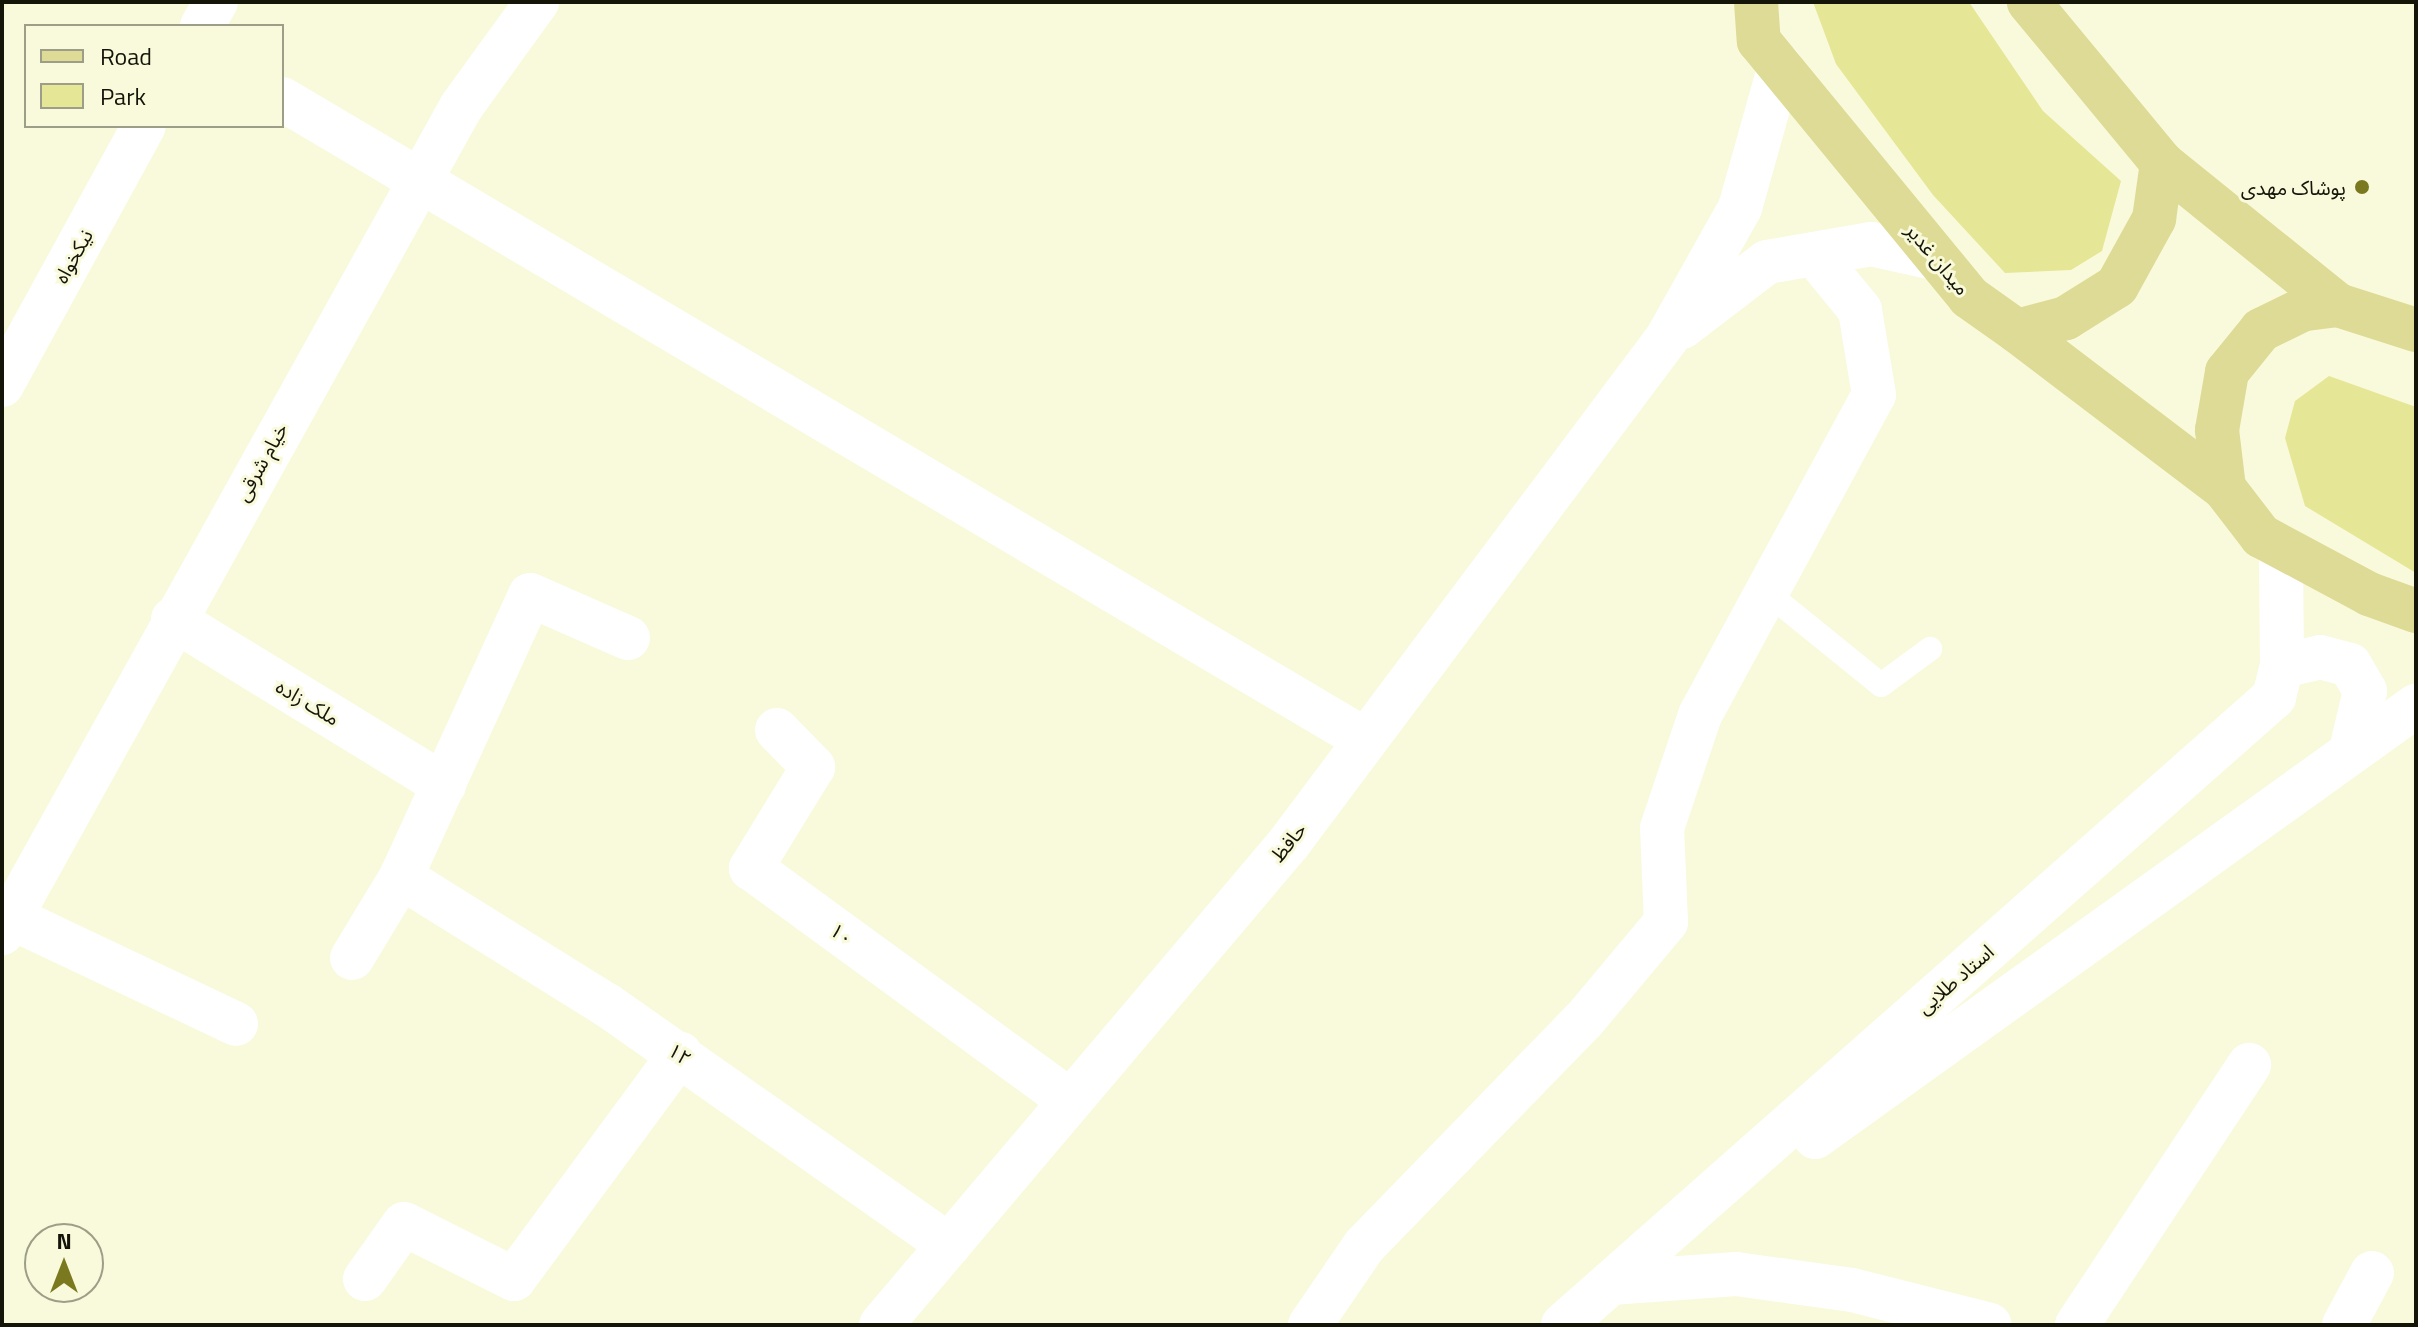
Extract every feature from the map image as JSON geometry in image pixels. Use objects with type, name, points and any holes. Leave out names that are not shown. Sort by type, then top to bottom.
[{"type":"main road","name":"میدان غدیر","points":[[1756,2],[1759,41],[1969,297],[2224,488],[2261,536],[2416,611]]},
{"type":"main road","points":[[2029,2],[2162,163],[2338,305],[2416,330]]},
{"type":"main road","points":[[2017,331],[2066,318],[2117,286],[2154,219],[2162,163]]},
{"type":"main road","points":[[2224,488],[2217,430],[2227,372],[2261,330],[2304,309],[2338,305]]},
{"type":"street","points":[[203,24],[216,2]]},
{"type":"street","name":"خیام شرقی","points":[[6,925],[173,619],[461,107],[537,2]]},
{"type":"street","points":[[1667,338],[1740,208],[1780,66]]},
{"type":"street","points":[[284,100],[422,176],[1366,740]]},
{"type":"street","name":"نیکخواه","points":[[2,385],[143,128]]},
{"type":"street","points":[[1667,338],[1767,262],[1871,244],[1938,259]]},
{"type":"street","points":[[1310,1325],[1364,1246],[1584,1020],[1666,922],[1662,828],[1700,715],[1874,395],[1860,310],[1814,254]]},
{"type":"street","name":"حافظ","points":[[881,1325],[1070,1101],[1366,740],[1667,338]]},
{"type":"street","points":[[2281,547],[2282,666],[2320,657],[2350,665],[2365,691],[2351,750]]},
{"type":"street","points":[[352,958],[401,877],[530,595],[628,638]]},
{"type":"street","name":"ملک زاده","points":[[173,619],[444,785]]},
{"type":"street","name":"استاد طلایی","points":[[1563,1325],[2274,697],[2282,666]]},
{"type":"street","name":"استاد طلایی","points":[[1611,1283],[2416,706]]},
{"type":"street","name":"۱۰","points":[[777,730],[813,767],[751,868],[1070,1101]]},
{"type":"street","name":"۱۲","points":[[401,877],[680,1054],[949,1245]]},
{"type":"street","points":[[6,925],[236,1024]]},
{"type":"street","points":[[365,1279],[404,1224],[514,1279],[680,1054]]},
{"type":"street","points":[[2077,1325],[2249,1065]]},
{"type":"street","points":[[2344,1325],[2372,1273]]},
{"type":"street","points":[[1611,1283],[1736,1274],[1852,1290],[1990,1325]]},
{"type":"lane","points":[[1765,591],[1881,685],[1930,649]]},
{"type":"green space","points":[[1813,2],[1969,2],[2043,111],[2121,181],[2102,251],[2071,270],[2005,273],[1933,195],[1836,64]]},
{"type":"green space","points":[[2329,376],[2416,407],[2416,573],[2305,506],[2285,438],[2295,401]]},
{"type":"place","name":"پوشاک مهدی","points":[[2362,187]]}]
